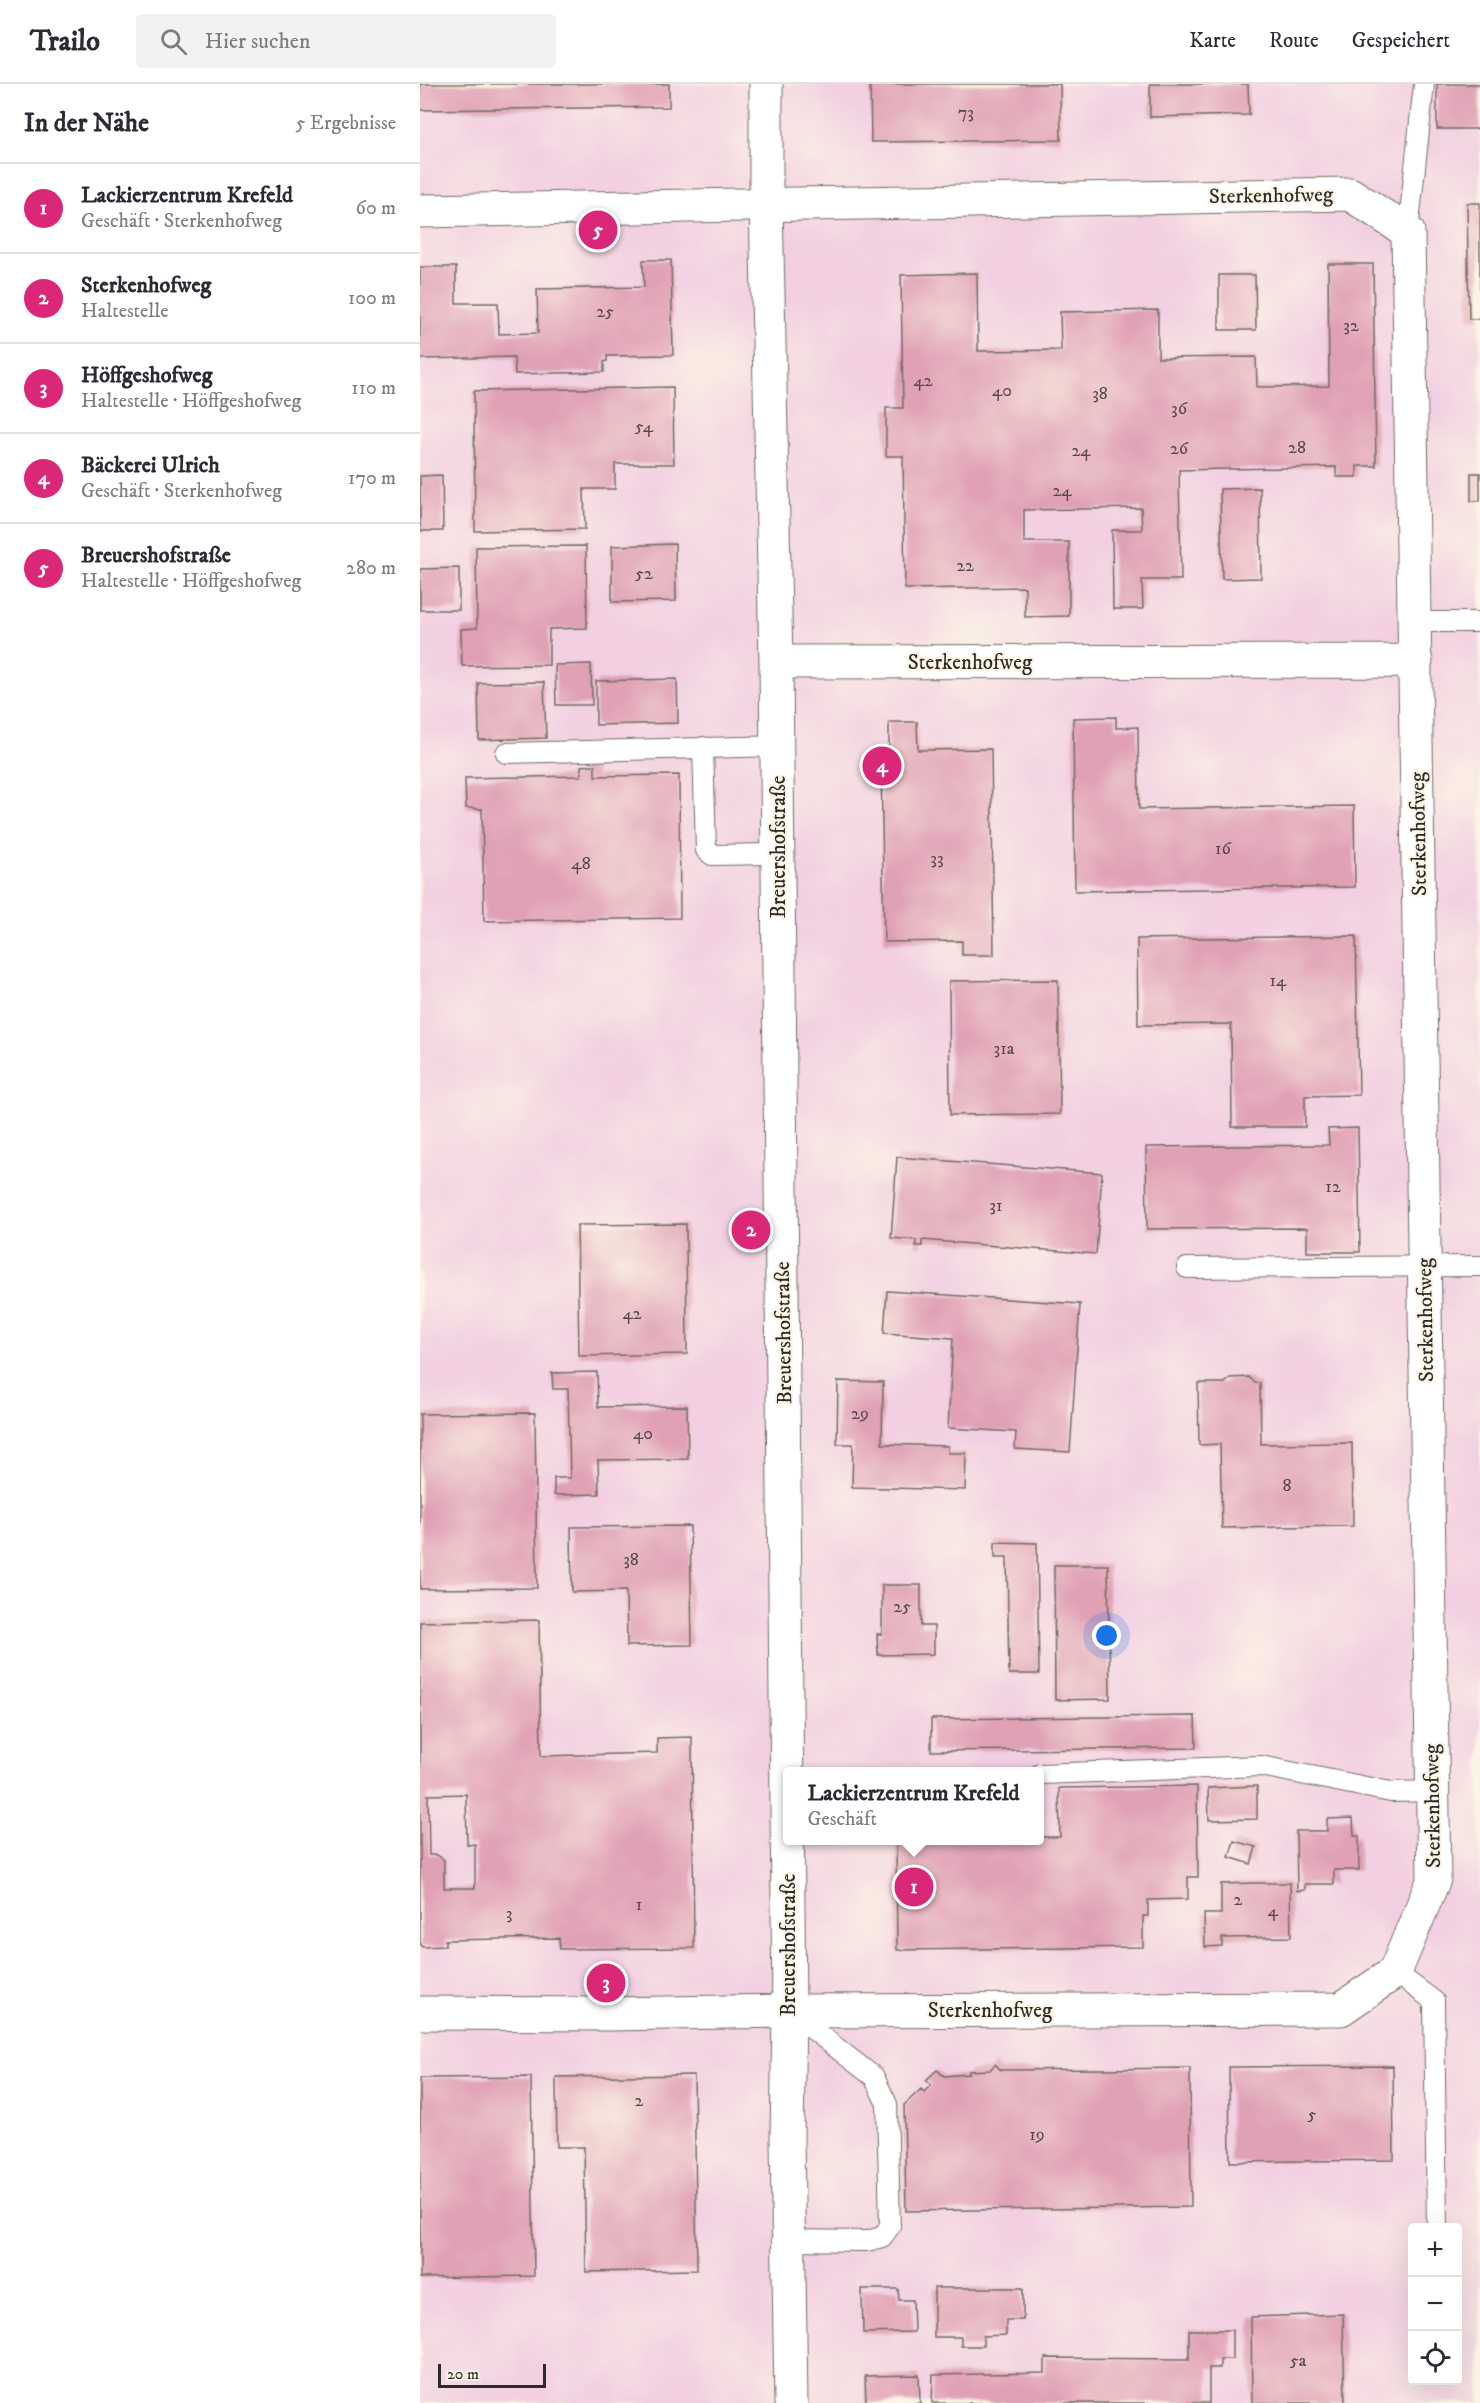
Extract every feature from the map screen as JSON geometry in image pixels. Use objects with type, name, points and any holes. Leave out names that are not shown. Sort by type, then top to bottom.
[{"type":"street","name":"Breuershofstraße","points":[[766,84],[766,203],[776,662],[788,1767]]},
{"type":"street","name":"Sterkenhofweg","points":[[420,211],[1350,194],[1408,232],[1434,1878],[1395,1972],[1341,2009],[610,2014],[420,2013]]},
{"type":"street","name":"Sterkenhofweg","points":[[776,662],[1416,661]]},
{"type":"street","name":"Breuershofstraße","points":[[788,1845],[787,2139],[790,2403]]},
{"type":"lane","points":[[1408,232],[1424,84]]},
{"type":"lane","points":[[1415,622],[1480,622]]},
{"type":"lane","points":[[506,753],[777,746]]},
{"type":"lane","points":[[703,747],[706,850],[712,855],[778,854]]},
{"type":"lane","points":[[1187,1268],[1480,1266]]},
{"type":"lane","points":[[1044,1774],[1261,1766],[1391,1792],[1432,1791]]},
{"type":"lane","points":[[1395,1972],[1434,2001],[1437,2223]]},
{"type":"lane","points":[[788,2240],[867,2241],[882,2237],[890,2226],[887,2104],[874,2077],[789,2011]]},
{"type":"shaded area","points":[[420,84],[1480,84],[1480,2403],[420,2403]]},
{"type":"building","points":[[420,84],[669,84],[669,107],[420,110]]},
{"type":"building","points":[[870,84],[1060,84],[1061,140],[871,142]]},
{"type":"building","points":[[1150,84],[1248,84],[1249,115],[1150,117]]},
{"type":"building","points":[[1437,84],[1480,84],[1480,129],[1437,129]]},
{"type":"building","points":[[1467,203],[1480,203],[1480,319],[1469,319]]},
{"type":"building","points":[[643,260],[671,260],[673,355],[607,356],[607,361],[604,362],[604,372],[515,374],[514,357],[420,359],[420,267],[456,267],[456,303],[498,303],[499,334],[538,333],[537,289],[644,287]]},
{"type":"building","points":[[1328,264],[1373,264],[1376,466],[1357,466],[1357,477],[1336,477],[1336,467],[1179,470],[1181,580],[1142,580],[1143,609],[1113,609],[1112,530],[1142,530],[1141,508],[1024,510],[1024,542],[1069,542],[1069,616],[1025,617],[1025,587],[905,589],[903,456],[886,456],[886,408],[903,408],[901,275],[977,273],[978,351],[1061,350],[1060,312],[1158,310],[1158,358],[1256,357],[1257,387],[1329,386]]},
{"type":"building","points":[[1219,275],[1255,275],[1256,330],[1219,330]]},
{"type":"building","points":[[673,387],[674,464],[615,464],[615,489],[584,489],[585,529],[475,531],[474,391]]},
{"type":"building","points":[[1471,473],[1480,473],[1480,501],[1471,501]]},
{"type":"building","points":[[442,475],[443,531],[420,531],[420,476]]},
{"type":"building","points":[[1260,488],[1261,578],[1222,579],[1220,489]]},
{"type":"building","points":[[675,544],[676,601],[612,602],[612,546]]},
{"type":"building","points":[[586,546],[587,628],[549,629],[549,665],[462,666],[461,629],[477,628],[476,547]]},
{"type":"building","points":[[459,568],[459,610],[420,610],[420,569]]},
{"type":"building","points":[[591,664],[592,705],[556,705],[555,665]]},
{"type":"building","points":[[677,679],[678,723],[596,725],[596,681]]},
{"type":"building","points":[[544,682],[546,738],[479,740],[478,683]]},
{"type":"building","points":[[1116,717],[1116,728],[1138,727],[1139,809],[1354,806],[1355,887],[1075,891],[1073,718]]},
{"type":"building","points":[[889,722],[917,722],[918,750],[991,749],[994,955],[962,955],[962,941],[884,942],[881,760],[889,751]]},
{"type":"building","points":[[595,765],[595,776],[679,775],[680,918],[484,921],[482,809],[466,808],[465,778],[581,776],[581,766]]},
{"type":"building","points":[[1356,936],[1359,1095],[1305,1096],[1305,1127],[1232,1127],[1231,1024],[1138,1025],[1137,939]]},
{"type":"building","points":[[1058,980],[1060,1114],[950,1115],[949,981]]},
{"type":"building","points":[[1358,1128],[1360,1252],[1307,1252],[1307,1228],[1147,1229],[1146,1147],[1329,1145],[1328,1129]]},
{"type":"building","points":[[897,1157],[1102,1173],[1096,1254],[922,1240],[922,1246],[916,1246],[916,1240],[891,1238]]},
{"type":"building","points":[[686,1224],[687,1354],[579,1356],[577,1225]]},
{"type":"building","points":[[887,1291],[1080,1304],[1070,1452],[1015,1449],[1016,1432],[948,1428],[953,1338],[884,1333]]},
{"type":"building","points":[[597,1372],[598,1407],[687,1406],[688,1459],[598,1460],[599,1494],[554,1495],[554,1478],[570,1478],[568,1389],[553,1389],[552,1373]]},
{"type":"building","points":[[1249,1377],[1255,1383],[1260,1383],[1261,1444],[1352,1443],[1353,1526],[1222,1528],[1220,1444],[1199,1445],[1198,1383],[1225,1383],[1230,1378]]},
{"type":"building","points":[[838,1381],[883,1382],[882,1444],[948,1446],[948,1453],[966,1453],[965,1490],[852,1487],[853,1444],[837,1444]]},
{"type":"building","points":[[535,1413],[537,1588],[420,1589],[420,1414]]},
{"type":"building","points":[[690,1526],[692,1645],[627,1646],[626,1591],[572,1592],[571,1527]]},
{"type":"building","points":[[995,1542],[1037,1543],[1039,1674],[1009,1674],[1007,1557],[995,1557]]},
{"type":"building","points":[[1054,1565],[1108,1565],[1110,1699],[1055,1700]]},
{"type":"building","points":[[882,1585],[921,1585],[921,1626],[934,1626],[934,1654],[878,1655],[877,1634],[882,1634]]},
{"type":"building","points":[[539,1620],[541,1756],[657,1753],[657,1738],[692,1737],[694,1948],[560,1949],[559,1938],[445,1940],[445,1946],[422,1947],[420,1945],[420,1622]],"holes":[[[466,1794],[467,1845],[475,1844],[475,1888],[444,1888],[444,1860],[437,1855],[429,1855],[428,1795]]]},
{"type":"building","points":[[1195,1716],[1196,1748],[931,1751],[931,1719]]},
{"type":"building","points":[[1197,1786],[1198,1877],[1188,1877],[1188,1899],[1148,1900],[1148,1916],[1143,1916],[1143,1947],[897,1950],[896,1845],[1044,1845],[1044,1837],[1060,1837],[1059,1788]]},
{"type":"building","points":[[1257,1786],[1257,1819],[1209,1820],[1208,1788]]},
{"type":"building","points":[[1353,1818],[1354,1836],[1359,1836],[1359,1870],[1334,1870],[1334,1884],[1305,1884],[1305,1890],[1297,1891],[1296,1831],[1327,1831],[1327,1819]]},
{"type":"building","points":[[1234,1841],[1256,1847],[1251,1864],[1229,1857]]},
{"type":"building","points":[[1290,1883],[1291,1937],[1222,1938],[1222,1946],[1205,1947],[1204,1914],[1221,1914],[1221,1884]]},
{"type":"building","points":[[995,2064],[1001,2070],[1190,2068],[1191,2207],[906,2211],[904,2105],[921,2089],[924,2092],[931,2085],[926,2080],[937,2070],[944,2076],[969,2074],[969,2071],[990,2070]]},
{"type":"building","points":[[1393,2066],[1394,2160],[1230,2162],[1229,2067]]},
{"type":"building","points":[[694,2075],[697,2270],[586,2272],[584,2147],[557,2147],[556,2077]]},
{"type":"building","points":[[531,2077],[534,2276],[420,2278],[420,2078]]},
{"type":"building","points":[[934,2288],[1023,2288],[1023,2320],[1006,2320],[1006,2335],[983,2336],[983,2346],[961,2346],[961,2337],[934,2337]]},
{"type":"building","points":[[862,2289],[898,2289],[899,2300],[913,2300],[914,2332],[863,2333]]},
{"type":"building","points":[[1343,2314],[1345,2403],[1252,2403],[1251,2317]]},
{"type":"building","points":[[1189,2330],[1232,2330],[1232,2359],[1220,2359],[1220,2368],[1209,2368],[1209,2403],[932,2403],[933,2375],[1045,2373],[1045,2358],[1189,2359]]},
{"type":"building","points":[[919,2375],[920,2403],[866,2403],[865,2376]]},
{"type":"place","name":"Breuershofstraße","points":[[598,230]]},
{"type":"place","name":"Bäckerei Ulrich","points":[[882,766]]},
{"type":"place","name":"Sterkenhofweg","points":[[751,1230]]},
{"type":"place","name":"Lackierzentrum Krefeld","points":[[914,1887]]},
{"type":"place","name":"Höffgeshofweg","points":[[606,1983]]}]
